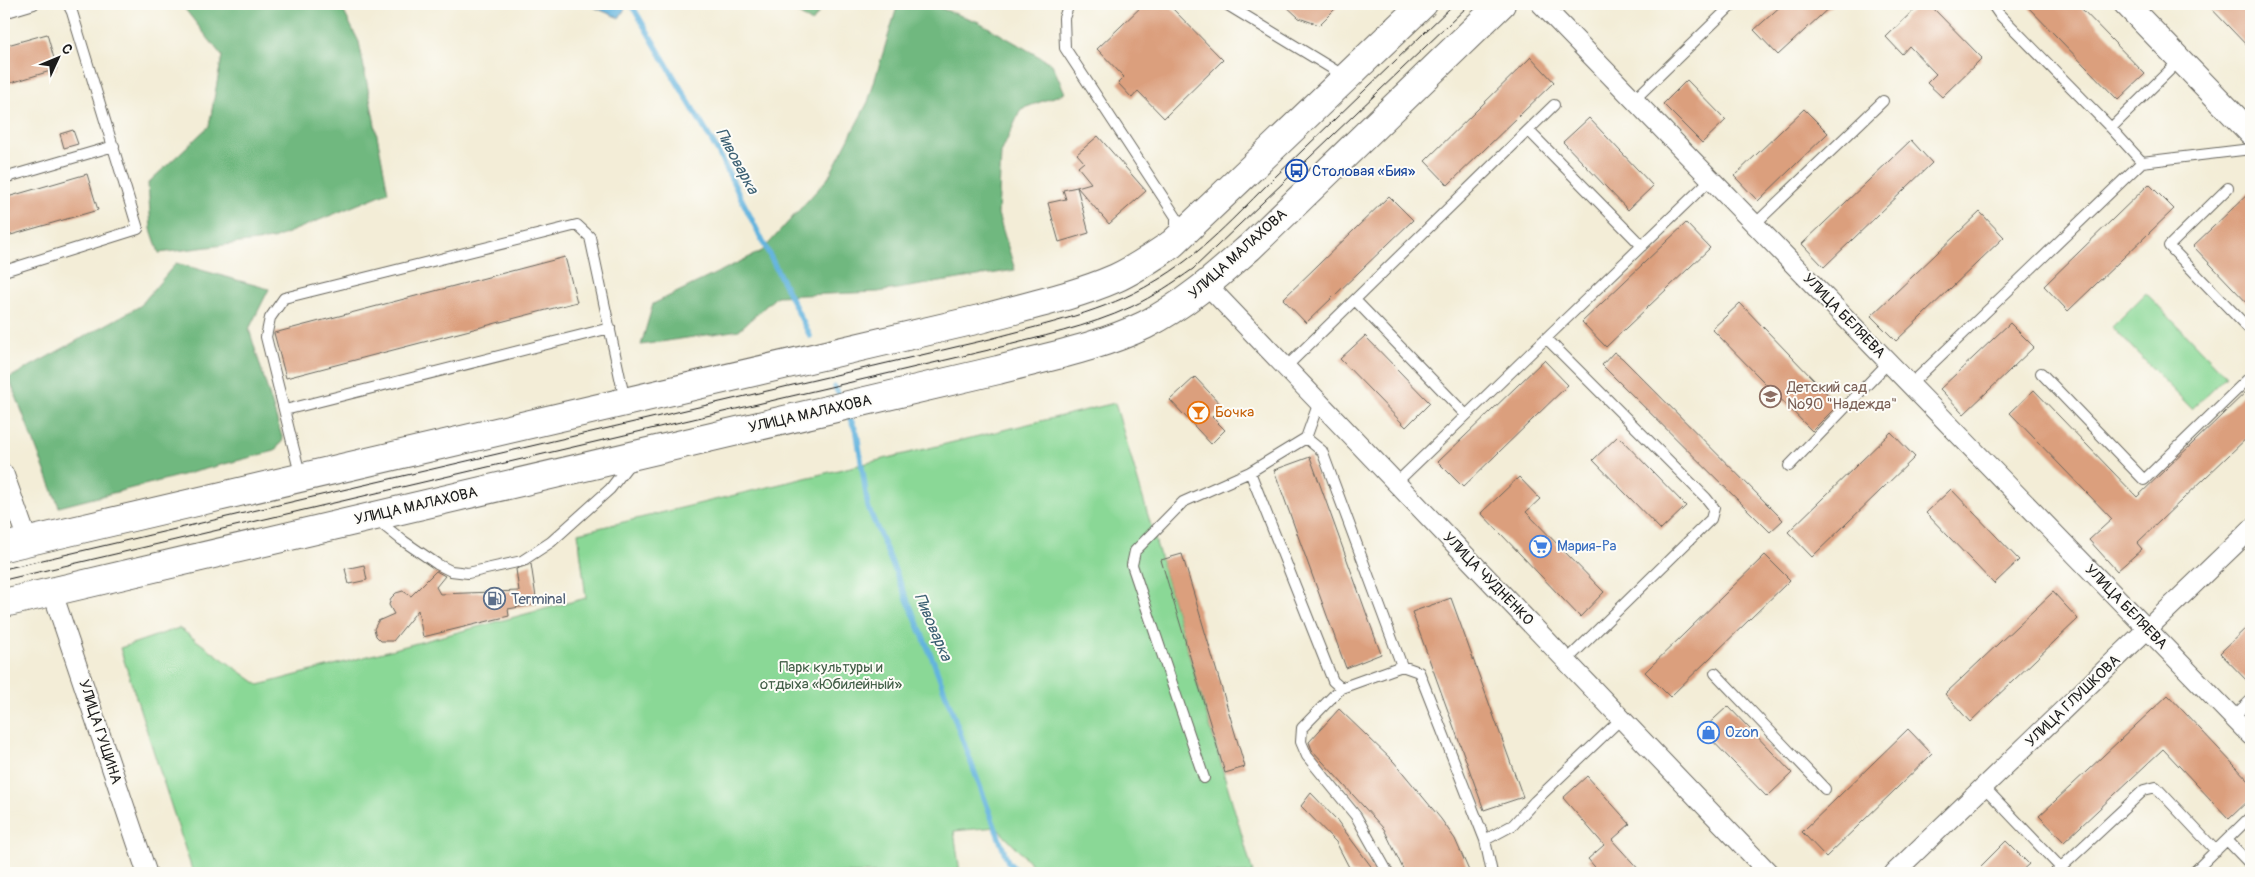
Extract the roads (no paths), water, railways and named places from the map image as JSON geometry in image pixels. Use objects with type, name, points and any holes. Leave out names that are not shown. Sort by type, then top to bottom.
[{"type":"main road","points":[[16,545],[984,318],[1116,278],[1143,264],[1172,244],[1423,4]]},
{"type":"main road","name":"УЛИЦА МАЛАХОВА","points":[[4,603],[998,370],[1105,340],[1144,325],[1172,310],[1207,285],[1250,247],[1501,4]]},
{"type":"street","name":"УЛИЦА БЕЛЯЕВА","points":[[1542,4],[2251,736]]},
{"type":"street","points":[[2126,4],[2251,132]]},
{"type":"street","name":"УЛИЦА ЧУДНЕНКО","points":[[1207,285],[1769,873]]},
{"type":"street","points":[[4,474],[16,545]]},
{"type":"street","name":"УЛИЦА ГЛУШКОВА","points":[[1894,873],[2251,529]]},
{"type":"street","name":"УЛИЦА ГУЩИНА","points":[[52,591],[147,873]]},
{"type":"lane","points":[[4,13],[34,4]]},
{"type":"lane","points":[[4,271],[138,229],[114,146],[68,4]]},
{"type":"lane","points":[[1069,4],[1064,18],[1065,48],[1176,217],[1176,231],[1172,244]]},
{"type":"lane","points":[[1226,4],[1346,78]]},
{"type":"lane","points":[[1634,100],[1733,4]]},
{"type":"lane","points":[[1992,4],[1999,14],[2142,162]]},
{"type":"lane","points":[[2111,128],[2180,60]]},
{"type":"lane","points":[[1755,224],[1883,101]]},
{"type":"lane","points":[[1286,367],[1554,105]]},
{"type":"lane","points":[[1529,130],[1642,246]]},
{"type":"lane","points":[[4,178],[114,146]]},
{"type":"lane","points":[[1910,384],[2142,162],[2251,149]]},
{"type":"lane","points":[[1396,483],[1711,179]]},
{"type":"lane","points":[[2228,188],[2168,246],[2251,331]]},
{"type":"lane","points":[[301,478],[266,337],[270,318],[284,298],[577,225],[590,237],[626,402]]},
{"type":"lane","points":[[1355,300],[1466,415]]},
{"type":"lane","points":[[285,410],[610,328]]},
{"type":"lane","points":[[1546,338],[1714,508],[1712,519],[1566,661]]},
{"type":"lane","points":[[1789,466],[1889,362]]},
{"type":"lane","points":[[2041,373],[2144,480],[2251,376]]},
{"type":"lane","points":[[1204,778],[1132,565],[1135,551],[1183,502],[1250,472],[1306,438],[1320,402]]},
{"type":"lane","points":[[1306,438],[1322,451],[1402,666]]},
{"type":"lane","points":[[373,516],[402,540],[437,564],[451,571],[468,573],[522,561],[551,542],[610,490],[636,454]]},
{"type":"lane","points":[[1250,472],[1333,681],[1341,688]]},
{"type":"lane","points":[[1388,873],[1356,816],[1307,756],[1301,742],[1302,728],[1341,688],[1402,666],[1419,672],[1485,840],[1492,873]]},
{"type":"lane","points":[[1716,673],[1825,788]]},
{"type":"lane","points":[[2233,717],[2251,700]]},
{"type":"lane","points":[[1485,840],[1514,825],[1535,801],[1621,719]]},
{"type":"lane","points":[[1984,787],[2058,871],[2144,790],[2156,787],[2216,851]]},
{"type":"lane","points":[[2194,873],[2251,816]]},
{"type":"lane","points":[[2227,840],[2251,865]]},
{"type":"water","points":[[587,4],[628,4],[619,18]]},
{"type":"waterway","name":"Пивоварка","points":[[631,4],[717,150],[810,336]]},
{"type":"waterway","name":"Пивоварка","points":[[835,387],[841,399]]},
{"type":"waterway","name":"Пивоварка","points":[[848,414],[857,433],[868,507],[933,660],[1008,862],[1019,873]]},
{"type":"tram line","points":[[4,569],[990,339],[1095,309],[1154,282],[1187,260],[1232,220],[1454,4]]},
{"type":"tram line","points":[[4,580],[993,349],[1063,331],[1115,314],[1148,298],[1193,269],[1470,4]]},
{"type":"place","name":"Столовая «Бия»","points":[[1296,171]]},
{"type":"place","name":"Детский сад №90 \"Надежда\"","points":[[1771,396]]},
{"type":"place","name":"Бочка","points":[[1199,412]]},
{"type":"place","name":"Мария-Ра","points":[[1541,546]]},
{"type":"place","name":"Terminal","points":[[495,599]]},
{"type":"place","name":"Ozon","points":[[1709,732]]},
{"type":"park label","name":"Парк культуры и отдыха «Юбилейный»","points":[[831,676]]}]
